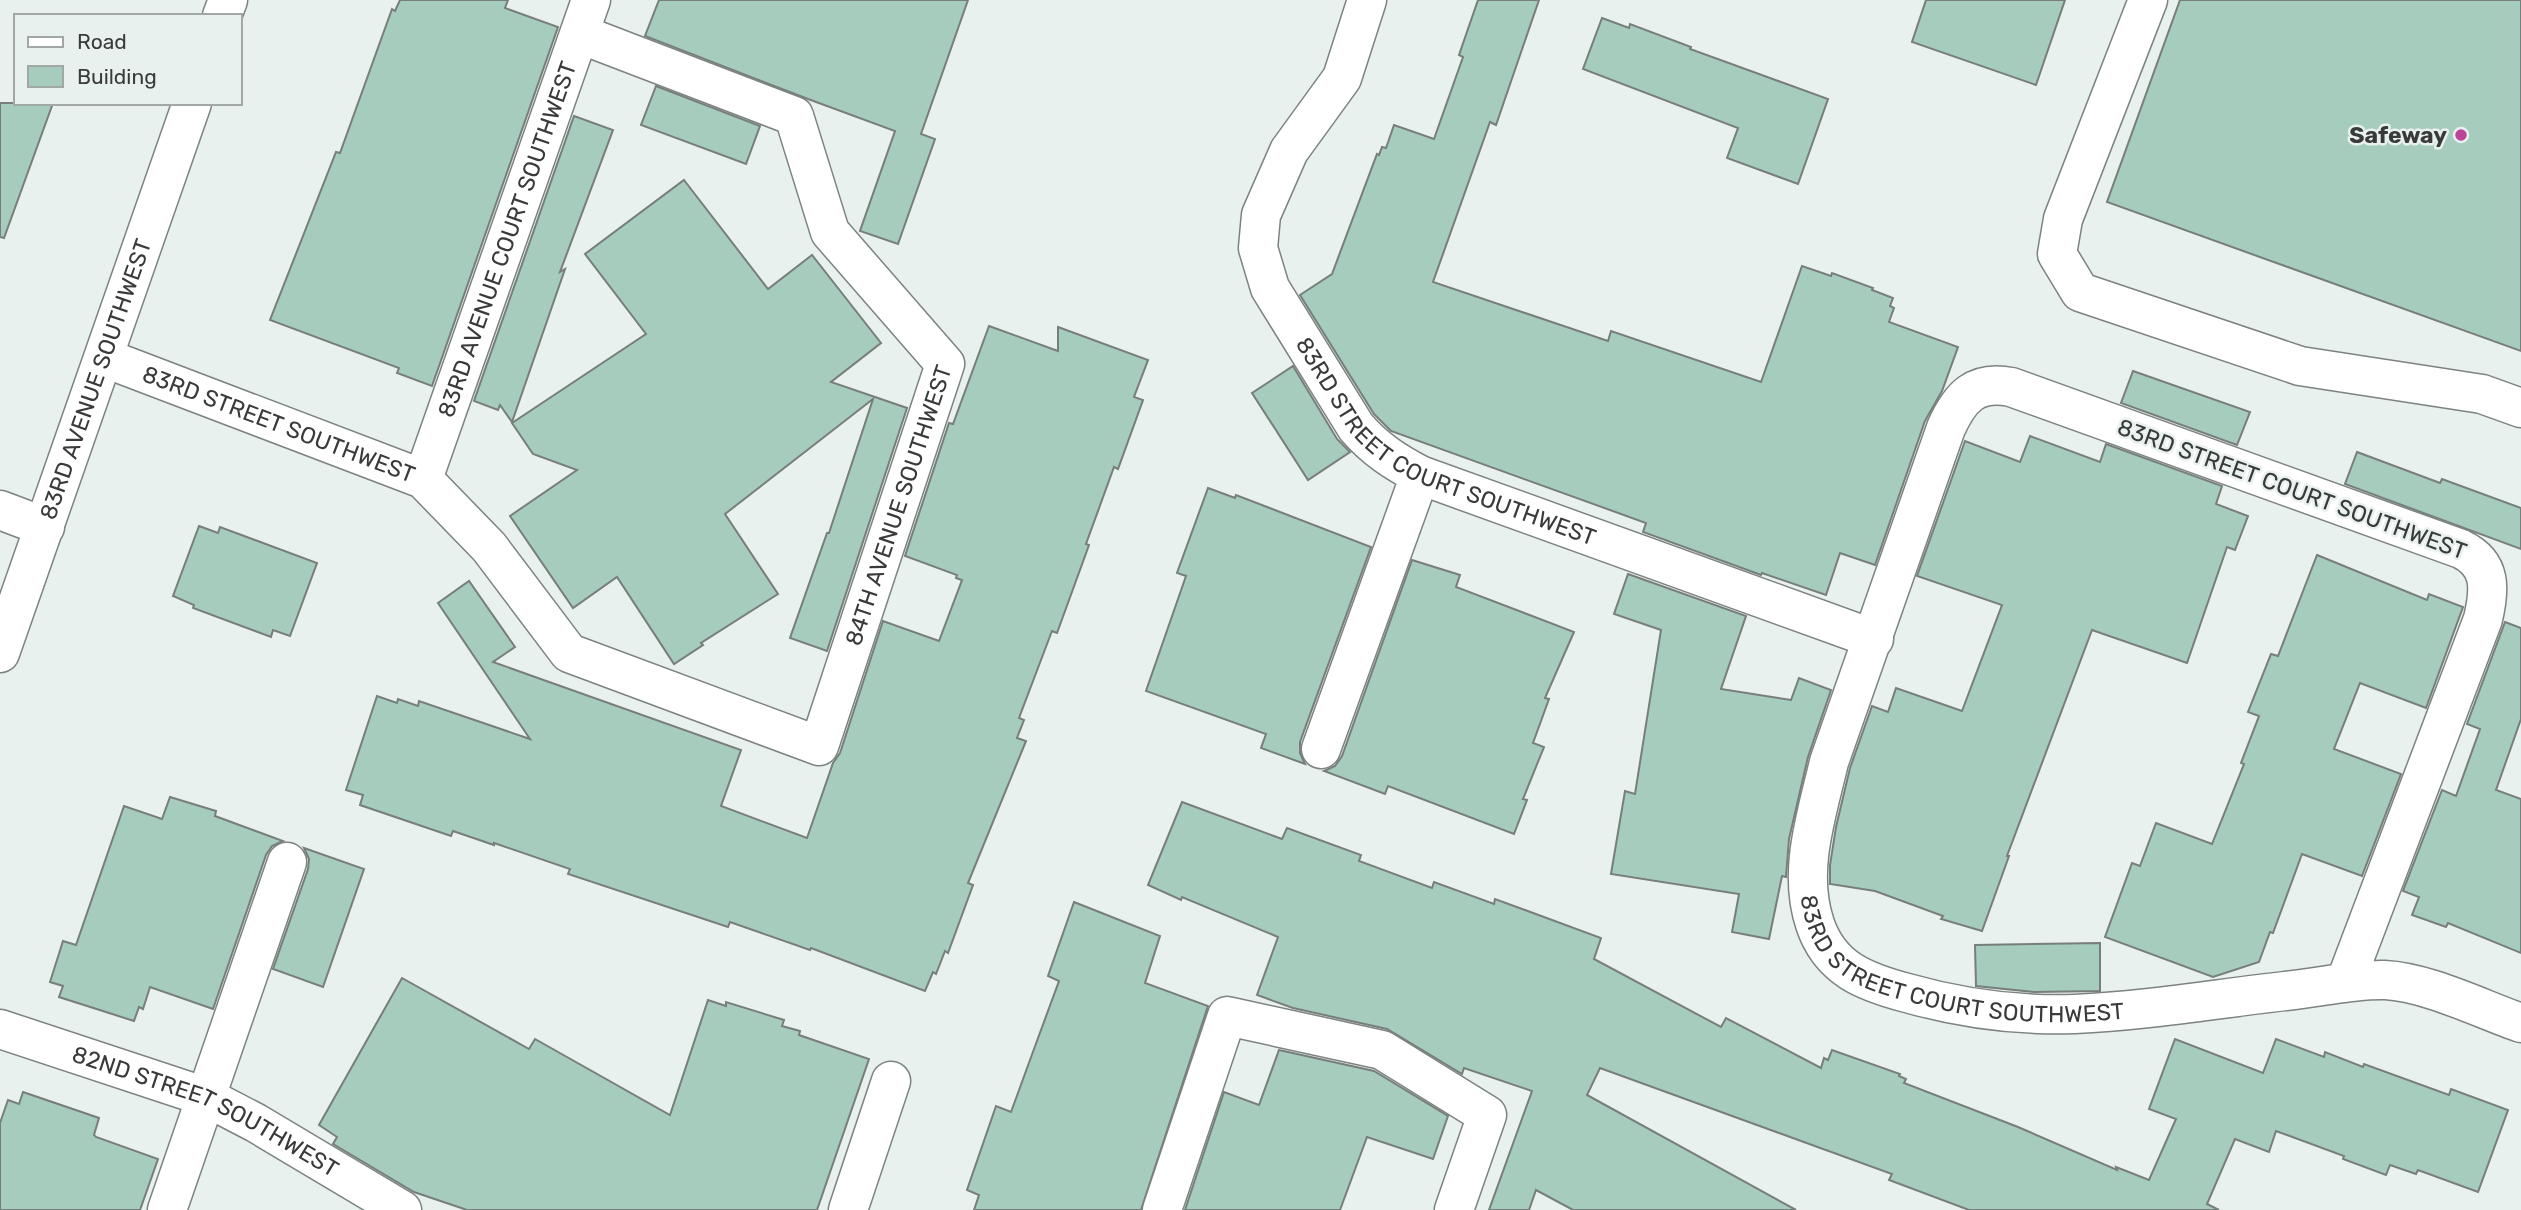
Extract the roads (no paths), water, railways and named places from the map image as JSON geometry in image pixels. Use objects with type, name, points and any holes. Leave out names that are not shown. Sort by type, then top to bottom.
[{"type":"street","name":"83RD STREET COURT SOUTHWEST","points":[[1367,0],[1342,78],[1289,151],[1261,215],[1258,248],[1270,288],[1356,428],[1373,446],[1396,463],[1420,475],[1874,639]]},
{"type":"street","points":[[2148,0],[2063,219],[2057,254],[2080,292],[2300,366],[2482,394],[2521,408]]},
{"type":"street","name":"83RD AVENUE COURT SOUTHWEST","points":[[423,479],[585,17]]},
{"type":"street","name":"84TH AVENUE SOUTHWEST","points":[[585,17],[794,116],[830,232],[945,364],[819,746]]},
{"type":"street","name":"83RD AVENUE SOUTHWEST","points":[[0,653],[191,105]]},
{"type":"street","name":"83RD STREET SOUTHWEST","points":[[105,358],[423,479],[489,547],[569,653],[819,746]]},
{"type":"street","name":"83RD STREET COURT SOUTHWEST","points":[[2345,983],[2483,619],[2488,583],[2479,560],[2472,554],[2011,387],[1994,384],[1967,395],[1951,417],[1829,762],[1810,849],[1807,878],[1815,925],[1823,942],[1840,964],[1871,982],[1935,1001],[2000,1011],[2072,1014],[2129,1011],[2385,980],[2413,984],[2521,1023]]},
{"type":"street","points":[[1321,749],[1420,475]]},
{"type":"street","points":[[0,510],[45,527]]},
{"type":"street","points":[[167,1210],[287,862]]},
{"type":"street","points":[[1162,1210],[1227,1016],[1382,1050],[1487,1115],[1454,1210]]},
{"type":"street","name":"82ND STREET SOUTHWEST","points":[[0,1029],[206,1097],[402,1210]]},
{"type":"street","points":[[848,1210],[891,1081]]},
{"type":"place","name":"Safeway","points":[[2461,135]]}]
